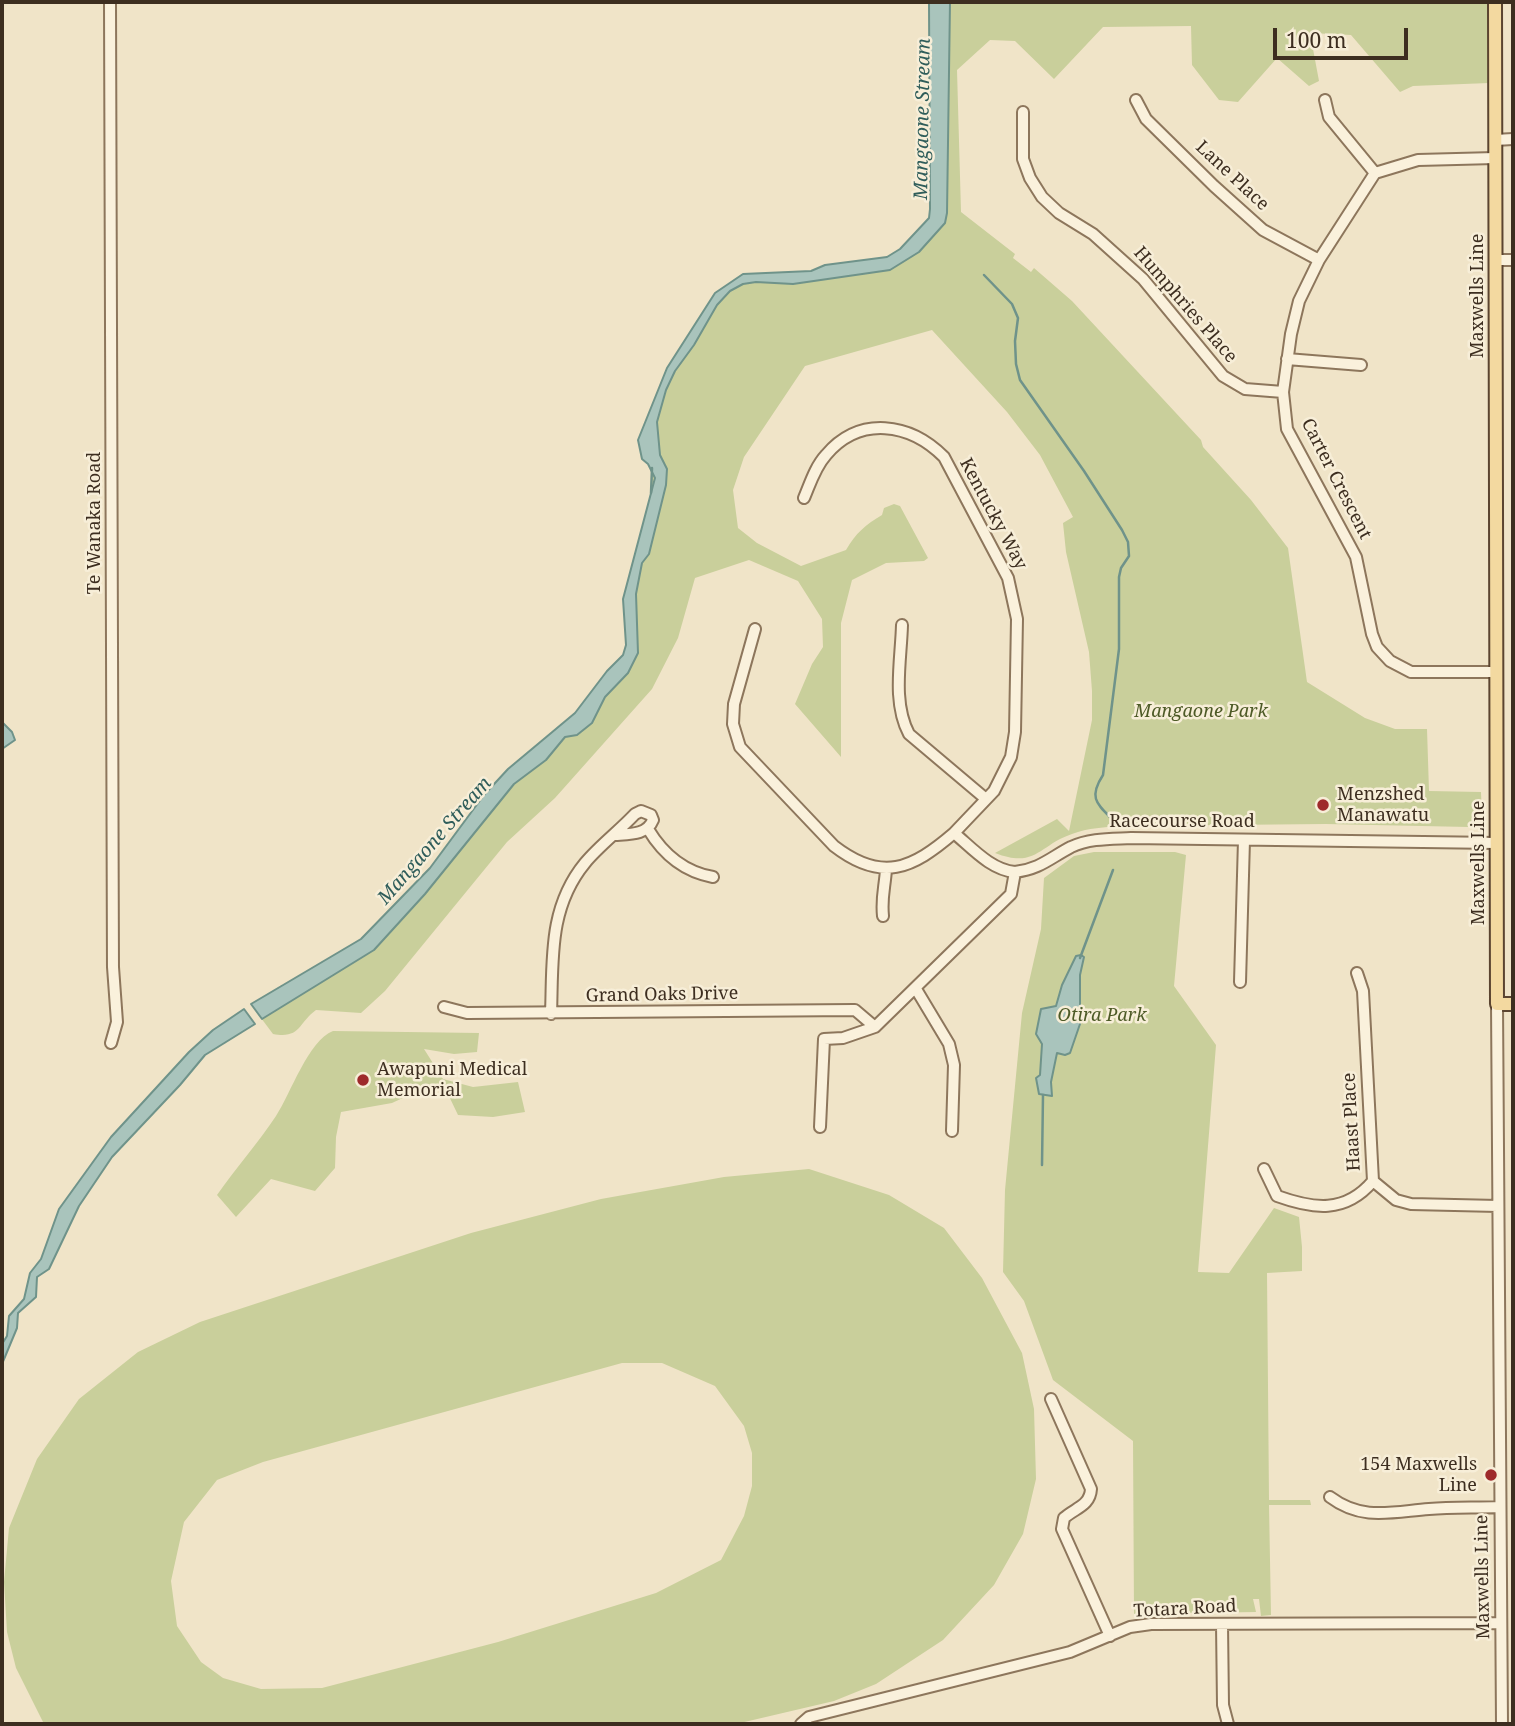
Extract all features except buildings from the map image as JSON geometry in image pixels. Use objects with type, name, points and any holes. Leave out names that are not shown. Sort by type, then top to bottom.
[{"type":"main road","name":"Maxwells Line","points":[[1495,2],[1497,1004]]},
{"type":"main road","points":[[1497,1004],[1513,1004]]},
{"type":"street","name":"Te Wanaka Road","points":[[110,2],[114,967],[117,1022],[111,1043]]},
{"type":"street","name":"Lane Place","points":[[1136,100],[1146,119],[1263,230],[1319,260]]},
{"type":"street","points":[[1325,100],[1329,117],[1375,173],[1418,160],[1495,158]]},
{"type":"street","name":"Humphries Place","points":[[1023,112],[1023,159],[1030,178],[1042,197],[1059,213],[1102,241],[1143,279],[1223,376],[1245,389],[1283,392]]},
{"type":"street","points":[[1495,140],[1513,139]]},
{"type":"street","name":"Carter Crescent","points":[[1375,173],[1319,260],[1294,316],[1283,392],[1287,429],[1356,557],[1377,647],[1390,661],[1411,672],[1495,671]]},
{"type":"street","points":[[1496,260],[1513,260]]},
{"type":"street","points":[[1287,359],[1361,365]]},
{"type":"street","name":"Kentucky Way","points":[[804,498],[816,469],[833,447],[844,439],[870,429],[900,430],[921,437],[944,457],[1008,578],[1017,619],[1013,745],[1007,769],[1001,781],[954,833],[911,864],[886,869]]},
{"type":"street","points":[[902,625],[899,703],[902,721],[909,734],[986,799]]},
{"type":"street","points":[[755,629],[734,704],[733,724],[740,747],[847,857],[862,864],[886,869],[886,881],[881,895],[883,916]]},
{"type":"street","points":[[551,1014],[552,943],[559,909],[570,885],[586,862],[615,835],[641,811],[651,815],[653,820],[648,829],[634,834],[615,835]]},
{"type":"street","points":[[648,829],[673,859],[694,874],[713,877]]},
{"type":"street","points":[[820,1127],[824,1038],[843,1038],[875,1027],[1011,894],[1015,872],[989,862],[954,833]]},
{"type":"street","name":"Racecourse Road","points":[[1015,872],[1034,869],[1072,846],[1094,840],[1496,843]]},
{"type":"street","points":[[1240,982],[1244,840]]},
{"type":"street","name":"Haast Place","points":[[1357,972],[1363,991],[1373,1181],[1396,1200],[1412,1204],[1498,1206]]},
{"type":"street","points":[[916,989],[949,1044],[954,1065],[952,1131]]},
{"type":"street","name":"Maxwells Line","points":[[1497,1004],[1502,1724]]},
{"type":"street","name":"Grand Oaks Drive","points":[[444,1007],[467,1013],[551,1014],[855,1010],[875,1027]]},
{"type":"street","points":[[1264,1169],[1277,1196],[1303,1205],[1327,1207],[1345,1203],[1362,1195],[1373,1181]]},
{"type":"street","points":[[1051,1399],[1091,1489],[1091,1495],[1083,1506],[1064,1518],[1062,1529],[1110,1636]]},
{"type":"street","points":[[1499,1430],[1512,1430]]},
{"type":"street","points":[[1330,1497],[1345,1508],[1370,1513],[1431,1508],[1499,1507]]},
{"type":"street","points":[[1501,1579],[1513,1579]]},
{"type":"street","name":"Totara Road","points":[[801,1724],[810,1717],[1070,1652],[1130,1627],[1151,1624],[1501,1623]]},
{"type":"street","points":[[1222,1624],[1223,1705],[1228,1724]]},
{"type":"green space","name":"Mangaone Park","points":[[939,2],[1489,2],[1489,83],[1413,86],[1400,92],[1351,35],[1310,33],[1319,81],[1309,86],[1277,58],[1238,102],[1219,100],[1192,65],[1191,26],[1103,27],[1054,79],[1015,41],[990,40],[957,70],[961,212],[1015,254],[1013,258],[1031,272],[1034,268],[1072,301],[1201,440],[1203,447],[1251,500],[1288,548],[1307,682],[1365,718],[1395,729],[1427,729],[1429,791],[1481,792],[1480,822],[1469,827],[1326,824],[1116,826],[1072,834],[1029,857],[1009,857],[995,853],[1057,819],[1069,831],[1092,720],[1089,652],[1066,552],[1063,523],[1073,517],[1040,455],[1007,412],[932,330],[805,366],[744,457],[733,490],[738,528],[757,543],[801,566],[846,550],[861,530],[882,515],[884,508],[894,504],[900,506],[928,558],[924,561],[886,563],[852,580],[841,623],[841,757],[795,704],[812,664],[823,647],[822,619],[798,581],[749,560],[695,578],[678,638],[652,689],[555,798],[507,842],[385,991],[361,1013],[316,1010],[294,1032],[273,1034],[255,1010],[374,932],[573,722],[628,653],[628,597],[651,503],[652,441],[663,385],[689,340],[739,278],[881,264],[904,250],[935,217]]},
{"type":"green space","name":"Otira Park","points":[[1094,852],[1175,852],[1186,855],[1174,986],[1216,1045],[1198,1272],[1229,1273],[1274,1208],[1299,1217],[1302,1271],[1267,1273],[1269,1500],[1310,1500],[1311,1505],[1269,1505],[1271,1615],[1261,1616],[1259,1599],[1253,1599],[1256,1612],[1134,1614],[1133,1441],[1053,1380],[1024,1301],[1003,1272],[1005,1190],[1022,1013],[1041,929],[1044,878],[1074,856]]},
{"type":"green space","points":[[333,1031],[479,1033],[477,1052],[454,1054],[424,1049],[443,1079],[473,1087],[518,1082],[525,1112],[493,1117],[458,1115],[446,1090],[420,1090],[392,1103],[341,1112],[336,1137],[335,1168],[315,1191],[271,1179],[236,1217],[217,1195],[276,1116],[308,1056],[324,1037]]},
{"type":"green space","points":[[809,1169],[889,1195],[944,1228],[982,1278],[1022,1353],[1034,1409],[1036,1479],[1023,1534],[994,1585],[943,1640],[876,1684],[834,1701],[736,1724],[44,1724],[16,1668],[7,1632],[4,1582],[9,1528],[37,1459],[79,1399],[138,1352],[200,1322],[471,1233],[601,1199],[724,1177]],"holes":[[[622,1363],[662,1363],[715,1386],[744,1426],[752,1453],[752,1486],[744,1516],[721,1560],[656,1593],[498,1642],[322,1688],[261,1689],[223,1678],[201,1662],[177,1626],[171,1581],[184,1522],[217,1480],[263,1462]]]},
{"type":"water","points":[[929,2],[950,2],[945,223],[919,252],[890,270],[793,284],[743,284],[730,291],[717,305],[675,371],[666,390],[657,422],[660,455],[667,469],[666,485],[649,554],[642,563],[636,594],[638,653],[628,673],[605,697],[592,723],[577,735],[565,737],[546,760],[514,784],[425,894],[374,950],[262,1019],[251,1004],[361,939],[430,868],[484,795],[508,769],[575,713],[607,671],[623,655],[626,645],[623,599],[655,478],[648,464],[642,459],[638,440],[667,368],[715,293],[743,274],[811,271],[825,265],[887,257],[900,249],[929,218]]},
{"type":"water","points":[[2,722],[12,732],[15,740],[2,749]]},
{"type":"water","points":[[1076,956],[1084,957],[1080,975],[1080,1024],[1070,1053],[1057,1053],[1051,1082],[1052,1096],[1039,1094],[1036,1078],[1040,1075],[1042,1044],[1036,1034],[1041,1009],[1056,1006],[1062,985]]},
{"type":"water","points":[[244,1009],[255,1024],[205,1055],[112,1157],[79,1206],[49,1269],[37,1277],[36,1297],[18,1313],[17,1328],[2,1364],[2,1344],[7,1336],[9,1316],[24,1299],[30,1273],[41,1259],[59,1209],[111,1137],[189,1052],[213,1030]]},
{"type":"waterway","points":[[984,275],[1012,304],[1018,318],[1015,341],[1020,380],[1084,471],[1128,542],[1129,556],[1119,577],[1119,649],[1103,775],[1095,795],[1099,805],[1113,820]]},
{"type":"waterway","name":"Mangaone Stream","points":[[651,493],[652,468]]},
{"type":"waterway","points":[[1080,958],[1113,870]]},
{"type":"waterway","points":[[1042,1165],[1043,1095]]},
{"type":"place","name":"Menzshed Manawatu","points":[[1323,805]]},
{"type":"place","name":"Awapuni Medical Memorial","points":[[363,1080]]},
{"type":"place","name":"154 Maxwells Line","points":[[1491,1475]]}]
